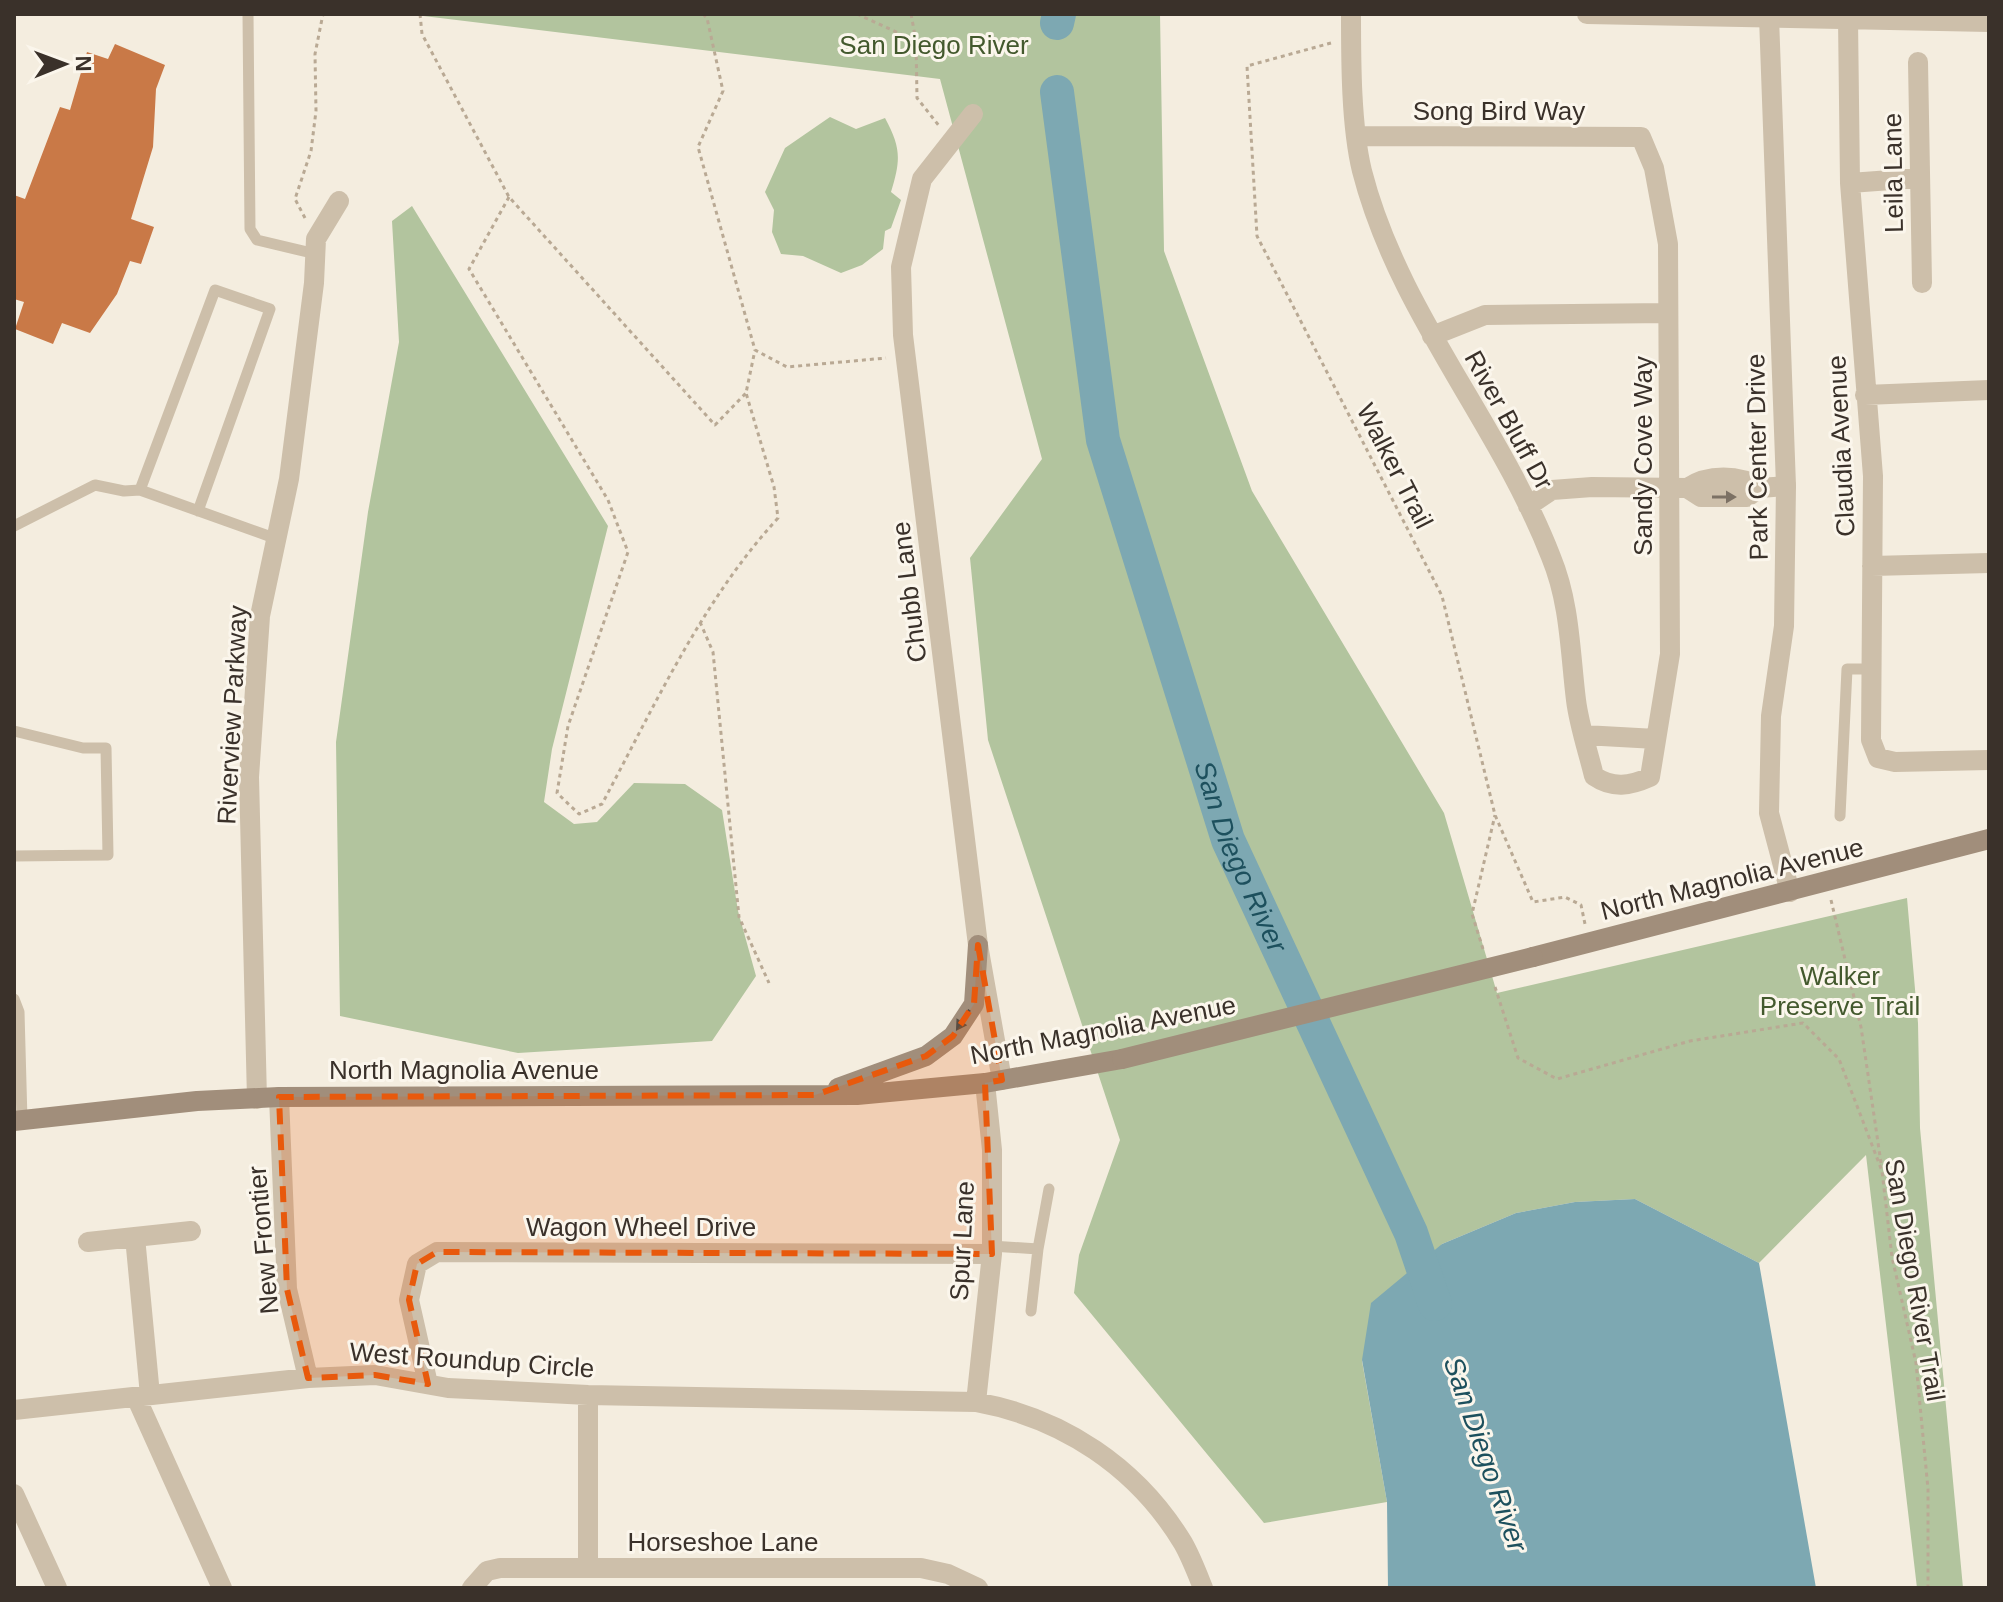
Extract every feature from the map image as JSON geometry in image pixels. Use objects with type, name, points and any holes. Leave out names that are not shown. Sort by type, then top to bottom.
[{"type":"main road","name":"North Magnolia Avenue","points":[[18,1120],[197,1101],[279,1097],[857,1095],[994,1082],[1122,1059],[1590,943],[1989,839]]},
{"type":"main road","points":[[815,1095],[926,1056],[953,1036],[974,1004],[978,945]]},
{"type":"street","name":"River Bluff Dr","points":[[1351,14],[1357,136],[1361,168],[1371,202],[1432,336],[1528,506],[1552,558],[1569,616],[1576,703],[1594,776],[1605,783],[1626,785],[1650,777]]},
{"type":"street","points":[[1587,14],[1989,22]]},
{"type":"street","name":"Park Center Drive","points":[[1769,17],[1786,486],[1784,626],[1771,716],[1769,813],[1790,892]]},
{"type":"street","name":"Claudia Avenue","points":[[1848,19],[1850,183],[1873,476],[1871,740],[1878,758],[1895,762],[1989,760]]},
{"type":"street","name":"Leila Lane","points":[[1918,62],[1922,283]]},
{"type":"street","name":"Chubb Lane","points":[[973,114],[922,179],[901,267],[906,356],[994,1082]]},
{"type":"street","name":"Song Bird Way","points":[[1357,136],[1641,137]]},
{"type":"street","name":"Sandy Cove Way","points":[[1641,137],[1654,168],[1668,244],[1668,313],[1678,488],[1670,654],[1650,777]]},
{"type":"street","points":[[1850,183],[1918,178]]},
{"type":"street","name":"Riverview Parkway","points":[[257,1099],[249,777],[260,616],[289,479],[316,247],[339,201]]},
{"type":"street","points":[[1432,336],[1485,315],[1668,313]]},
{"type":"street","points":[[1865,395],[1989,390]]},
{"type":"street","points":[[1528,506],[1552,490],[1678,488],[1701,479],[1746,478],[1760,488],[1786,486]]},
{"type":"street","points":[[1872,566],[1989,563]]},
{"type":"street","points":[[1584,735],[1656,739]]},
{"type":"street","name":"Spur Lane","points":[[976,1402],[992,1250],[994,1082]]},
{"type":"street","name":"New Frontier","points":[[279,1097],[287,1289],[308,1378]]},
{"type":"street","points":[[88,1242],[191,1231]]},
{"type":"street","points":[[135,1237],[143,1396],[222,1588]]},
{"type":"street","name":"Wagon Wheel Drive","points":[[428,1384],[409,1300],[417,1264],[437,1252],[992,1250]]},
{"type":"street","name":"West Roundup Circle","points":[[14,1410],[308,1378],[375,1375],[448,1388],[588,1395],[976,1402],[1006,1407],[1069,1432],[1118,1465],[1146,1493],[1183,1544],[1203,1588]]},
{"type":"street","points":[[588,1395],[588,1568]]},
{"type":"street","points":[[14,1494],[57,1588]]},
{"type":"street","name":"Horseshoe Lane","points":[[472,1588],[487,1571],[500,1568],[921,1568],[948,1574],[978,1588]]},
{"type":"lane","points":[[248,14],[250,229],[257,240],[316,247]]},
{"type":"lane","points":[[140,490],[215,290],[270,309],[198,511]]},
{"type":"lane","points":[[14,526],[95,485],[124,491],[140,490],[277,539]]},
{"type":"lane","points":[[1840,816],[1847,669],[1872,669]]},
{"type":"lane","points":[[14,731],[83,748],[106,748],[108,855],[14,856]]},
{"type":"lane","points":[[14,999],[19,1012],[18,1120]]},
{"type":"lane","points":[[1031,1311],[1049,1189]]},
{"type":"lane","points":[[992,1250],[1038,1249]]},
{"type":"path","points":[[316,247],[295,199],[311,151],[316,111],[315,54],[323,14]]},
{"type":"path","points":[[420,14],[422,34],[509,197],[715,425],[746,393]]},
{"type":"path","points":[[857,14],[916,41]]},
{"type":"path","points":[[911,14],[916,41],[917,98],[953,142]]},
{"type":"path","points":[[509,197],[469,269],[608,500],[628,552],[568,726],[557,793],[579,814],[602,804],[700,622],[746,553],[778,518],[774,487],[746,393],[755,350],[698,147],[723,91],[706,15]]},
{"type":"path","name":"Walker Trail","points":[[1351,37],[1247,66],[1257,236],[1442,596],[1495,815],[1533,902],[1565,897],[1581,905],[1590,943]]},
{"type":"path","points":[[755,350],[787,367],[906,356]]},
{"type":"path","points":[[700,622],[713,652],[739,917],[769,983]]},
{"type":"path","points":[[1486,958],[1472,914],[1495,815]]},
{"type":"path","points":[[1827,882],[1861,1027],[1882,1171]]},
{"type":"path","name":"San Diego River Trail","points":[[1495,986],[1518,1058],[1557,1079],[1690,1041],[1803,1023],[1839,1059],[1882,1171],[1892,1257],[1916,1363],[1928,1489],[1928,1588]]},
{"type":"highlighted area","points":[[978,945],[1002,1080],[985,1083],[992,1254],[437,1252],[417,1264],[409,1300],[428,1384],[375,1375],[308,1378],[287,1289],[279,1097],[815,1095],[926,1056],[953,1036],[974,1004]]},
{"type":"green space","name":"Walker Preserve Trail","points":[[407,14],[1160,14],[1164,251],[1252,491],[1444,813],[1497,993],[1907,898],[1918,1023],[1920,1128],[1963,1588],[1917,1588],[1866,1155],[1759,1263],[1635,1199],[1575,1202],[1516,1213],[1442,1244],[1362,1361],[1387,1502],[1264,1523],[1074,1293],[1079,1255],[1120,1140],[988,740],[970,558],[1042,459],[940,79]]},
{"type":"green space","points":[[830,117],[856,129],[885,118],[898,154],[891,192],[901,200],[891,228],[885,231],[883,249],[862,265],[841,273],[803,256],[781,254],[772,232],[774,210],[765,192],[785,148]]},
{"type":"green space","points":[[412,206],[608,526],[552,749],[544,802],[574,824],[597,822],[634,783],[685,784],[722,810],[738,911],[756,976],[712,1041],[518,1053],[340,1016],[336,742],[368,512],[399,342],[392,221]]},
{"type":"water","points":[[1635,1199],[1759,1263],[1816,1588],[1388,1588],[1387,1502],[1362,1360],[1371,1303],[1442,1244],[1516,1213],[1575,1202]]},
{"type":"building","points":[[115,44],[165,65],[156,89],[153,147],[131,219],[154,227],[141,264],[130,261],[117,294],[90,333],[62,323],[53,344],[15,329],[24,302],[14,299],[14,195],[25,199],[60,107],[70,110],[87,52],[108,59]]},
{"type":"waterway","name":"San Diego River","points":[[1057,23],[1059,14]]},
{"type":"waterway","name":"San Diego River","points":[[1057,92],[1103,440],[1228,840],[1411,1233],[1435,1304]]}]
